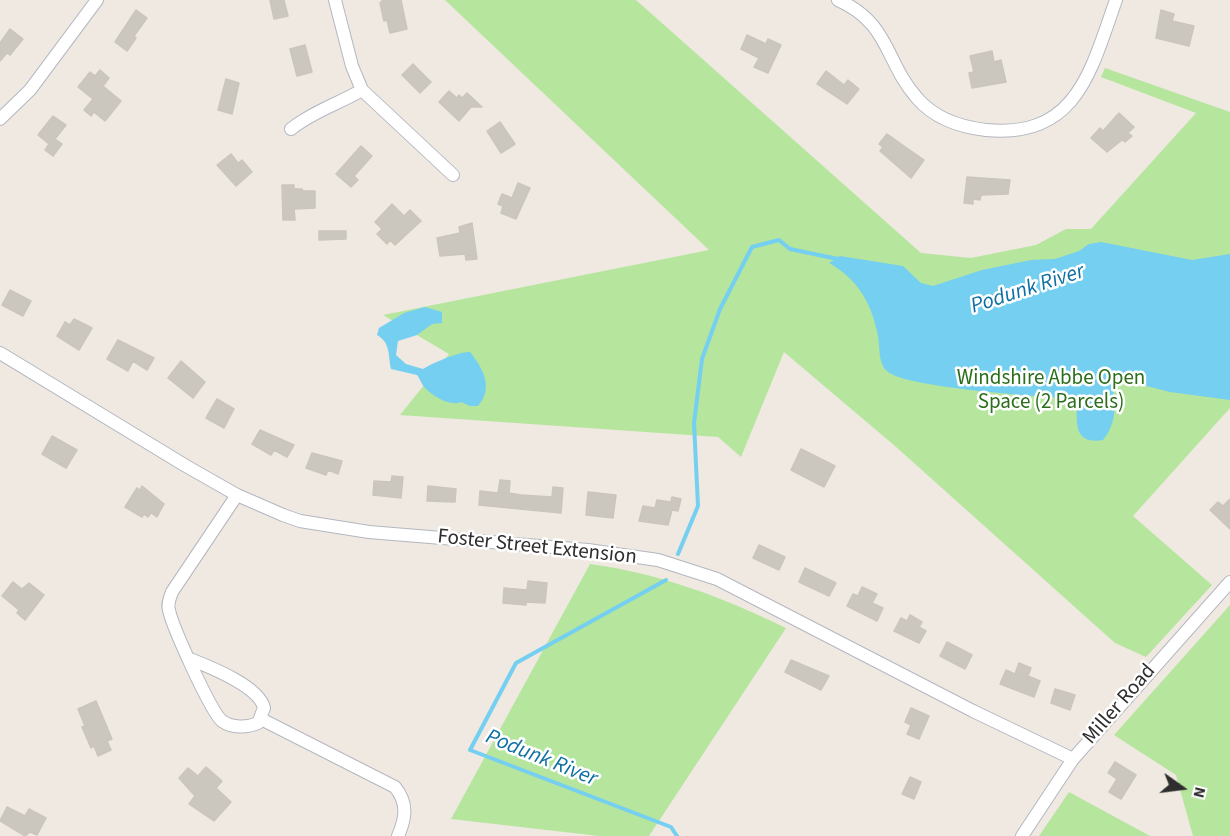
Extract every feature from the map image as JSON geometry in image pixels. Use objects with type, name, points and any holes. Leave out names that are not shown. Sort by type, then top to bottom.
[{"type":"street","points":[[0,119],[30,90],[97,0]]},
{"type":"street","points":[[335,0],[352,66],[362,90],[453,175]]},
{"type":"street","points":[[838,0],[868,20],[886,42],[899,71],[917,98],[943,120],[976,129],[1010,132],[1040,126],[1062,110],[1078,92],[1091,72],[1116,0]]},
{"type":"street","points":[[291,129],[306,117],[336,105],[362,90]]},
{"type":"street","name":"Foster Street Extension","points":[[0,352],[237,495],[300,521],[369,532],[588,550],[658,560],[717,579],[973,711],[1073,759]]},
{"type":"street","points":[[190,659],[204,664],[256,693],[264,708],[261,719],[255,725],[233,726],[223,721],[215,713],[190,659],[170,614],[169,601],[237,495]]},
{"type":"street","name":"Miller Road","points":[[1022,836],[1073,759],[1230,582]]},
{"type":"street","points":[[261,719],[395,787],[403,799],[406,811],[398,836]]},
{"type":"green space","name":"Windshire Abbe Open Space (2 Parcels)","points":[[445,0],[636,0],[921,253],[971,258],[1036,245],[1066,229],[1091,229],[1196,113],[1101,77],[1105,68],[1230,112],[1230,408],[1133,516],[1212,585],[1146,657],[1115,643],[895,446],[784,352],[741,457],[718,437],[400,415],[449,354],[383,315],[709,250]]},
{"type":"green space","points":[[590,564],[667,580],[738,606],[786,628],[649,836],[599,836],[451,819]]},
{"type":"green space","points":[[1230,605],[1230,836],[1193,836],[1176,775],[1114,735]]},
{"type":"green space","points":[[1069,792],[1150,836],[1039,836]]},
{"type":"water","points":[[1101,242],[1192,260],[1230,254],[1230,400],[1170,392],[1123,380],[1112,385],[1115,406],[1111,428],[1103,440],[1093,441],[1086,439],[1078,430],[1077,399],[976,391],[898,377],[887,371],[882,364],[878,336],[868,303],[856,285],[829,263],[840,256],[903,266],[921,283],[933,286],[982,270],[1031,260],[1055,259],[1079,251],[1089,244]]},
{"type":"water","points":[[425,307],[442,312],[442,323],[432,324],[417,335],[398,341],[396,355],[406,364],[423,369],[446,358],[470,352],[485,378],[485,392],[478,406],[442,400],[425,388],[417,375],[391,369],[387,346],[377,335],[379,328],[404,313]]},
{"type":"building","points":[[270,0],[284,0],[288,16],[274,19]]},
{"type":"building","points":[[383,0],[401,0],[407,29],[390,33],[387,20],[384,21],[380,3]]},
{"type":"building","points":[[136,10],[147,18],[127,51],[115,42]]},
{"type":"building","points":[[1161,10],[1174,14],[1172,21],[1194,26],[1189,46],[1156,38]]},
{"type":"building","points":[[10,29],[23,39],[10,55],[7,53],[0,61],[0,43]]},
{"type":"building","points":[[747,35],[766,44],[768,39],[781,45],[768,73],[754,67],[759,58],[741,49]]},
{"type":"building","points":[[305,45],[312,72],[297,76],[290,49]]},
{"type":"building","points":[[992,51],[994,62],[1001,60],[1006,82],[972,88],[969,73],[974,72],[970,56]]},
{"type":"building","points":[[413,64],[431,82],[420,93],[402,75]]},
{"type":"building","points":[[100,70],[109,78],[103,86],[121,101],[105,121],[94,112],[91,116],[84,110],[93,99],[78,87],[90,72],[95,76]]},
{"type":"building","points":[[826,71],[844,85],[848,80],[859,89],[847,104],[817,84]]},
{"type":"building","points":[[226,79],[239,83],[232,114],[218,110]]},
{"type":"building","points":[[449,91],[457,98],[459,95],[462,98],[467,93],[482,107],[471,107],[459,121],[439,102]]},
{"type":"building","points":[[1119,113],[1134,127],[1128,133],[1132,136],[1125,142],[1122,140],[1107,152],[1091,138],[1100,128],[1103,131]]},
{"type":"building","points":[[53,116],[66,125],[55,139],[62,144],[53,156],[45,150],[49,144],[38,135]]},
{"type":"building","points":[[500,122],[515,144],[501,153],[487,131]]},
{"type":"building","points":[[887,134],[924,160],[911,178],[880,151],[883,147],[879,144]]},
{"type":"building","points":[[361,146],[372,156],[354,176],[358,180],[351,187],[336,174]]},
{"type":"building","points":[[231,154],[238,163],[242,160],[252,172],[236,186],[217,165]]},
{"type":"building","points":[[967,177],[1010,180],[1008,194],[981,195],[980,200],[973,199],[973,204],[964,203]]},
{"type":"building","points":[[518,183],[530,188],[516,219],[501,213],[503,206],[498,204],[502,194],[512,198]]},
{"type":"building","points":[[282,185],[294,185],[294,189],[303,191],[315,191],[315,208],[294,209],[295,220],[283,220]]},
{"type":"building","points":[[392,204],[404,216],[410,210],[421,221],[395,245],[390,240],[387,244],[377,234],[382,229],[375,222]]},
{"type":"building","points":[[472,223],[477,259],[466,260],[465,254],[440,256],[437,238],[460,233],[459,227]]},
{"type":"building","points":[[319,231],[346,231],[346,239],[319,240]]},
{"type":"building","points":[[10,290],[31,301],[23,316],[2,305]]},
{"type":"building","points":[[74,319],[92,328],[79,350],[57,336],[65,322],[70,325]]},
{"type":"building","points":[[118,340],[154,358],[147,370],[133,361],[128,371],[107,359]]},
{"type":"building","points":[[181,361],[205,382],[193,398],[168,378]]},
{"type":"building","points":[[217,399],[234,409],[224,428],[206,418]]},
{"type":"building","points":[[260,430],[294,445],[287,457],[274,450],[271,455],[252,444]]},
{"type":"building","points":[[52,436],[77,450],[66,468],[42,454]]},
{"type":"building","points":[[801,449],[835,466],[824,487],[791,470]]},
{"type":"building","points":[[312,453],[342,461],[338,474],[328,470],[326,475],[306,468]]},
{"type":"building","points":[[392,476],[403,477],[401,498],[373,495],[374,481],[391,482]]},
{"type":"building","points":[[500,480],[510,481],[509,493],[521,495],[552,497],[553,487],[563,488],[561,513],[479,505],[480,491],[498,493]]},
{"type":"building","points":[[142,486],[164,504],[157,517],[151,513],[148,517],[144,514],[142,517],[125,507],[137,488],[140,490]]},
{"type":"building","points":[[428,486],[456,489],[455,502],[427,501]]},
{"type":"building","points":[[588,492],[616,495],[613,518],[586,515]]},
{"type":"building","points":[[672,497],[681,499],[678,511],[672,510],[668,525],[639,521],[643,506],[655,508],[657,500],[671,502]]},
{"type":"building","points":[[1230,499],[1230,529],[1210,510],[1218,502],[1223,506]]},
{"type":"building","points":[[759,545],[785,557],[779,570],[753,558]]},
{"type":"building","points":[[805,568],[836,583],[829,596],[799,582]]},
{"type":"building","points":[[528,581],[547,583],[545,603],[526,602],[526,605],[503,603],[504,588],[527,590]]},
{"type":"building","points":[[13,582],[22,589],[29,583],[44,595],[25,620],[17,613],[19,610],[2,596]]},
{"type":"building","points":[[862,587],[877,594],[872,603],[883,608],[877,621],[847,606],[853,594],[858,596]]},
{"type":"building","points":[[910,615],[922,622],[919,627],[926,631],[919,643],[894,631],[901,618],[907,621]]},
{"type":"building","points":[[947,642],[972,655],[965,669],[940,656]]},
{"type":"building","points":[[791,660],[829,676],[821,690],[785,672]]},
{"type":"building","points":[[1019,663],[1031,668],[1028,676],[1040,681],[1034,697],[1000,684],[1006,670],[1015,674]]},
{"type":"building","points":[[1055,689],[1075,695],[1070,710],[1051,703]]},
{"type":"building","points":[[96,701],[112,739],[107,741],[111,750],[98,756],[94,746],[91,748],[82,727],[85,726],[78,709]]},
{"type":"building","points":[[911,708],[929,716],[919,739],[907,734],[911,725],[905,722]]},
{"type":"building","points":[[1115,762],[1136,775],[1121,799],[1109,792],[1117,779],[1108,773]]},
{"type":"building","points":[[206,767],[222,781],[216,788],[231,802],[214,821],[189,804],[195,796],[179,778],[188,768],[198,776]]},
{"type":"building","points":[[910,777],[921,782],[914,799],[902,794]]},
{"type":"building","points":[[7,807],[25,816],[29,809],[46,818],[37,835],[30,832],[25,836],[0,821]]},
{"type":"waterway","name":"Podunk River","points":[[678,554],[698,506],[694,423],[702,359],[720,309],[752,247],[779,240],[790,249],[838,259]]},
{"type":"waterway","name":"Podunk River","points":[[666,580],[516,663],[470,750],[671,827],[677,836]]}]
